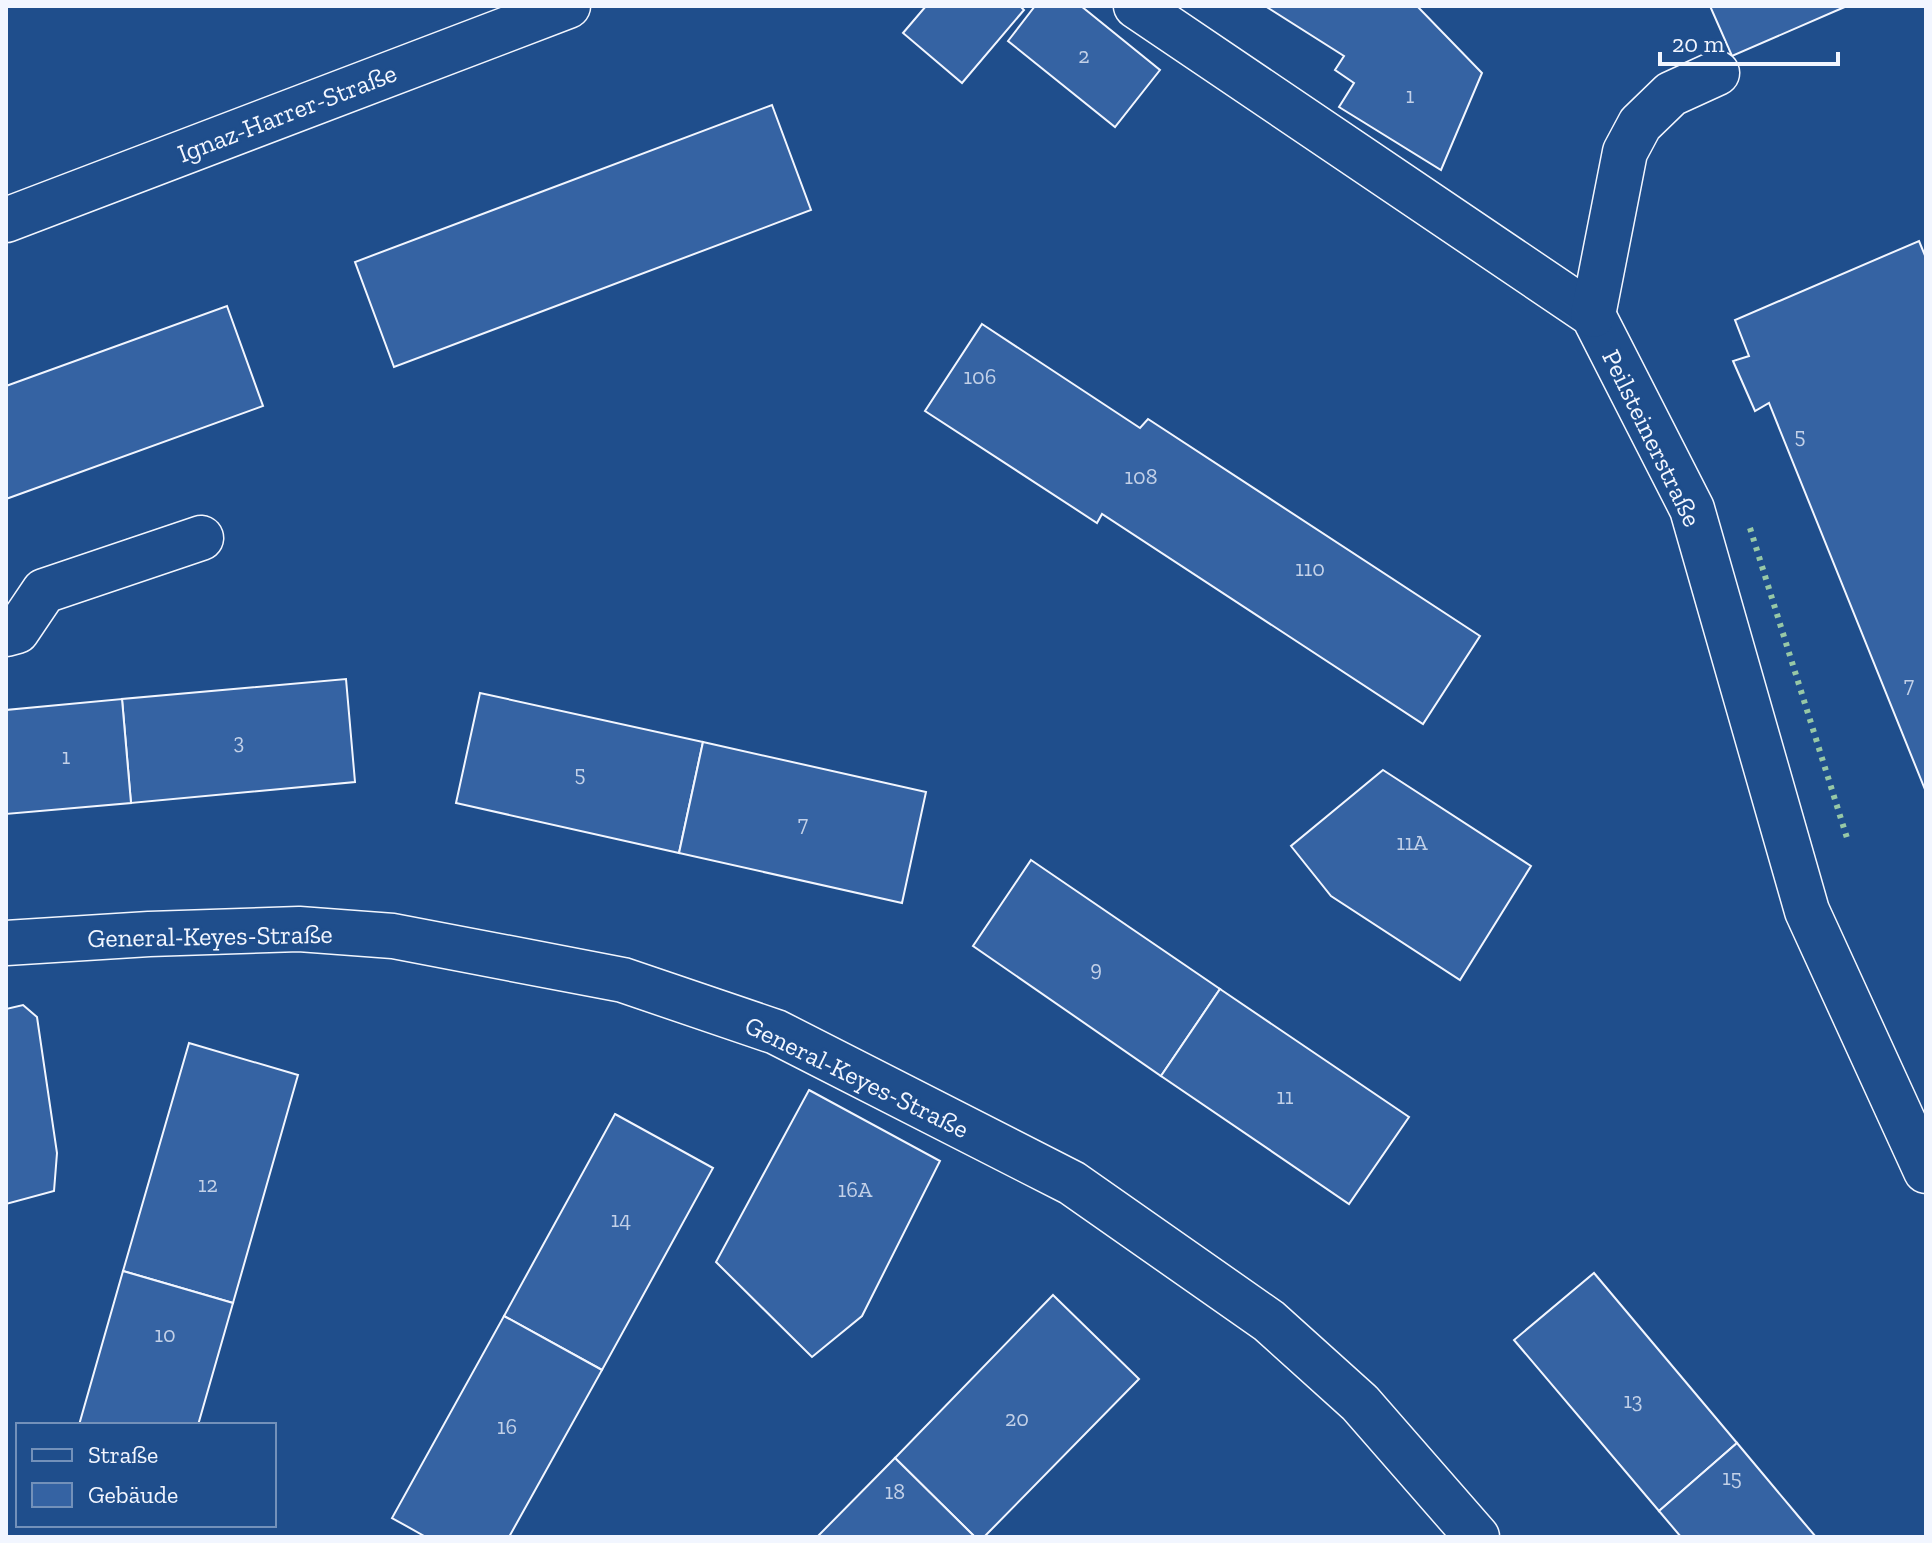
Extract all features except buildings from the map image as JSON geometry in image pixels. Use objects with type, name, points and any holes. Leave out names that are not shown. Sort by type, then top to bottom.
[{"type":"street","name":"Peilsteinerstraße","points":[[1136,6],[1587,311],[1692,509],[1807,911],[1926,1171]]},
{"type":"street","name":"Ignaz-Harrer-Straße","points":[[6,220],[555,8]]},
{"type":"street","points":[[1587,311],[1625,152],[1640,124],[1671,94],[1717,73]]},
{"type":"street","points":[[6,634],[17,631],[44,591],[201,538]]},
{"type":"street","name":"General-Keyes-Straße","points":[[6,943],[299,929],[393,936],[623,980],[776,1032],[1072,1183],[1269,1321],[1379,1424],[1477,1537]]},
{"type":"hedge","points":[[1750,528],[1847,838]]}]
